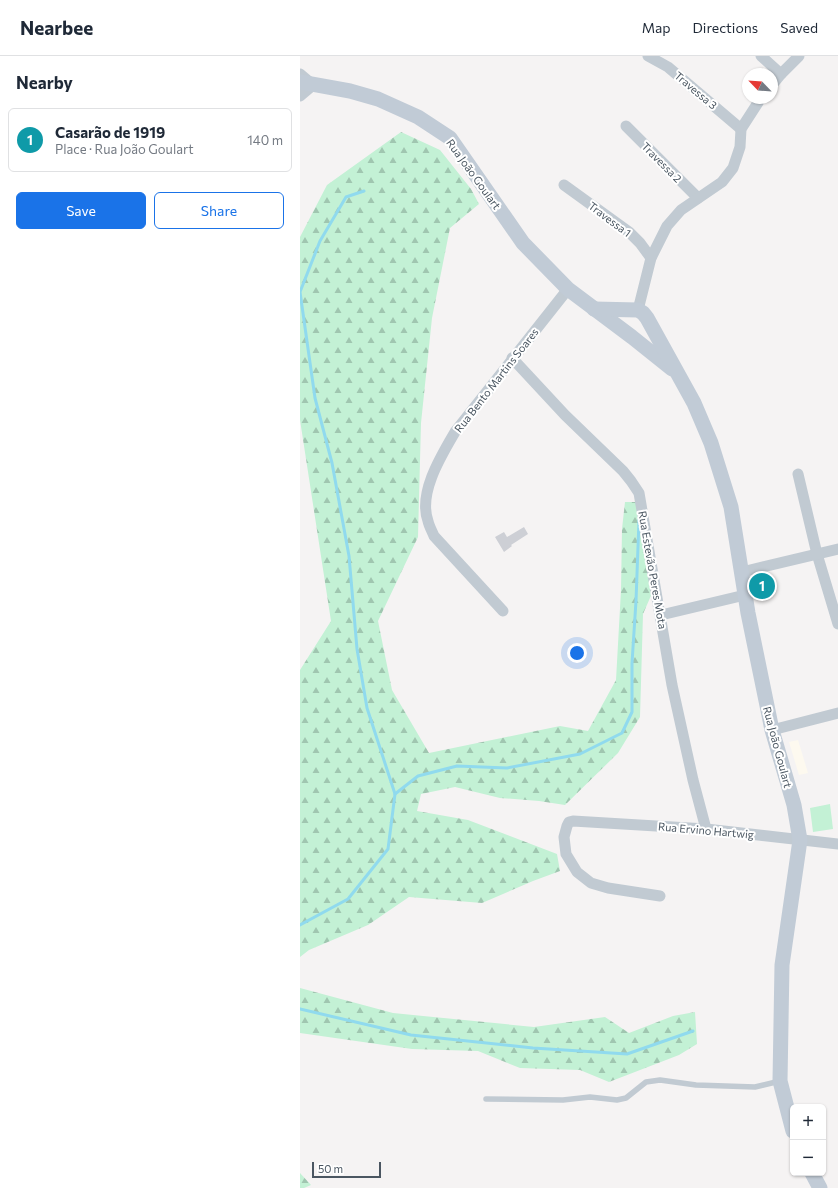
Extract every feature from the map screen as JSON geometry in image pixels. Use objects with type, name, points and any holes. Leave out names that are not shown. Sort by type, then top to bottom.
[{"type":"street","name":"Travessa 3","points":[[648,56],[668,67],[742,129]]},
{"type":"street","points":[[761,56],[781,74]]},
{"type":"street","points":[[778,78],[799,56]]},
{"type":"street","points":[[300,74],[306,83],[300,96]]},
{"type":"street","name":"Rua João Goulart","points":[[306,83],[350,91],[378,99],[418,117],[450,138],[523,243],[568,289],[627,333],[677,374]]},
{"type":"street","points":[[627,333],[642,327],[638,312],[650,258],[667,226],[681,210],[722,182],[733,168],[740,147],[742,129],[757,104]]},
{"type":"street","name":"Travessa 2","points":[[626,126],[698,198]]},
{"type":"street","name":"Travessa 1","points":[[564,185],[630,232],[640,243],[650,258]]},
{"type":"street","name":"Rua Bento Martins Soares","points":[[502,611],[434,536],[427,520],[425,498],[432,476],[455,432],[568,289]]},
{"type":"street","points":[[594,308],[638,312]]},
{"type":"street","name":"Rua João Goulart","points":[[638,312],[694,403],[711,443],[731,507],[745,595],[772,730],[794,805],[800,840],[782,964],[780,1081],[790,1120]]},
{"type":"street","name":"Rua Estevão Peres Mota","points":[[512,358],[565,415],[623,471],[639,493],[672,686],[693,780],[706,829]]},
{"type":"street","points":[[798,474],[817,554],[838,624]]},
{"type":"street","points":[[742,572],[838,549]]},
{"type":"street","points":[[661,615],[745,595]]},
{"type":"street","points":[[772,730],[838,713]]},
{"type":"street","name":"Rua Ervino Hartwig","points":[[660,896],[608,888],[592,883],[577,872],[566,854],[564,837],[566,826],[569,822],[573,821],[706,829],[838,844]]},
{"type":"street","points":[[814,1176],[820,1188]]},
{"type":"lane","points":[[486,1099],[563,1100],[590,1097],[617,1100],[626,1098],[646,1082],[660,1080],[696,1085],[754,1087],[780,1081]]},
{"type":"shaded area","points":[[798,740],[808,773],[799,775],[789,742]]},
{"type":"green space","points":[[401,132],[440,150],[471,189],[479,204],[450,228],[432,318],[421,423],[418,537],[378,621],[392,690],[429,753],[560,726],[588,731],[616,680],[621,590],[622,529],[625,502],[637,502],[653,591],[643,614],[640,717],[618,753],[565,805],[500,798],[455,787],[421,794],[417,811],[468,820],[557,854],[560,871],[482,903],[409,897],[368,925],[309,950],[300,957],[300,670],[331,621],[300,420],[300,237],[327,185]]},
{"type":"green space","points":[[830,804],[833,829],[813,832],[810,808]]},
{"type":"green space","points":[[300,988],[393,1013],[534,1027],[605,1017],[629,1033],[673,1016],[695,1012],[697,1044],[679,1055],[609,1082],[580,1070],[520,1068],[478,1051],[412,1049],[300,1033]]},
{"type":"green space","points":[[300,1173],[311,1185],[300,1188]]},
{"type":"building","points":[[524,527],[528,534],[511,545],[512,546],[504,552],[495,537],[504,532],[507,537]]},
{"type":"building","points":[[768,576],[771,592],[755,595],[753,579]]},
{"type":"waterway","points":[[364,191],[346,197],[320,241],[300,292],[315,398],[332,463],[349,556],[357,649],[367,708],[395,794]]},
{"type":"waterway","points":[[300,925],[348,899],[388,849],[395,794],[418,776],[457,766],[507,768],[580,754],[622,733],[632,712],[632,663],[639,520]]},
{"type":"waterway","points":[[300,1009],[411,1035],[533,1048],[627,1054],[693,1031]]},
{"type":"place","name":"Casarão de 1919","points":[[762,586]]}]
